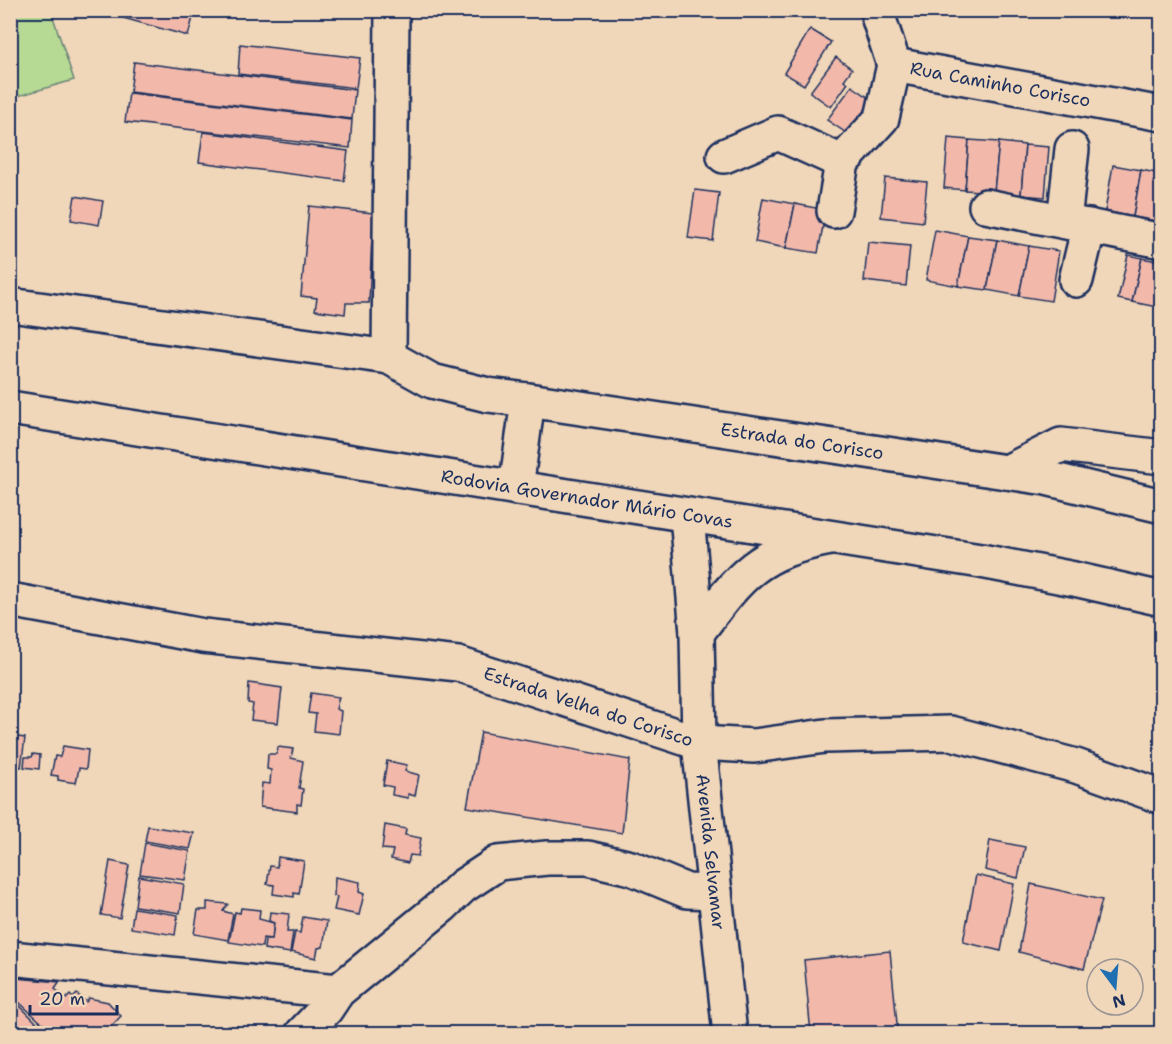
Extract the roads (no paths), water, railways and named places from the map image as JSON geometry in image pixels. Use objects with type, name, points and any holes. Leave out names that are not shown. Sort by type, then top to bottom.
[{"type":"main road","points":[[10,305],[389,357],[392,11],[394,10]]},
{"type":"main road","name":"Rua Caminho Corisco","points":[[880,10],[879,19],[894,65],[1161,114]]},
{"type":"main road","points":[[834,211],[842,162],[882,118],[894,65]]},
{"type":"main road","points":[[724,156],[778,133],[842,162]]},
{"type":"main road","points":[[1072,149],[1076,280]]},
{"type":"main road","points":[[986,206],[1161,241]]},
{"type":"main road","name":"Estrada do Corisco","points":[[389,357],[432,381],[488,395],[1046,478],[1161,506]]},
{"type":"main road","points":[[516,488],[528,400]]},
{"type":"main road","name":"Rodovia Governador Mário Covas","points":[[10,408],[993,564],[1074,579],[1161,599]]},
{"type":"main road","points":[[1006,472],[1061,445],[1161,457]]},
{"type":"main road","name":"Avenida Selvamar","points":[[687,514],[697,633],[699,743],[730,1034]]},
{"type":"main road","points":[[697,633],[732,587],[750,570],[782,551],[804,543],[830,538]]},
{"type":"main road","name":"Estrada Velha do Corisco","points":[[10,600],[203,636],[458,664],[699,743],[754,746],[825,736],[951,733],[1076,766],[1161,797]]},
{"type":"main road","points":[[302,1034],[326,1009],[338,991],[442,906],[463,886],[498,863],[547,858],[588,858],[631,868],[687,891],[715,892]]},
{"type":"main road","points":[[10,958],[338,991]]}]
